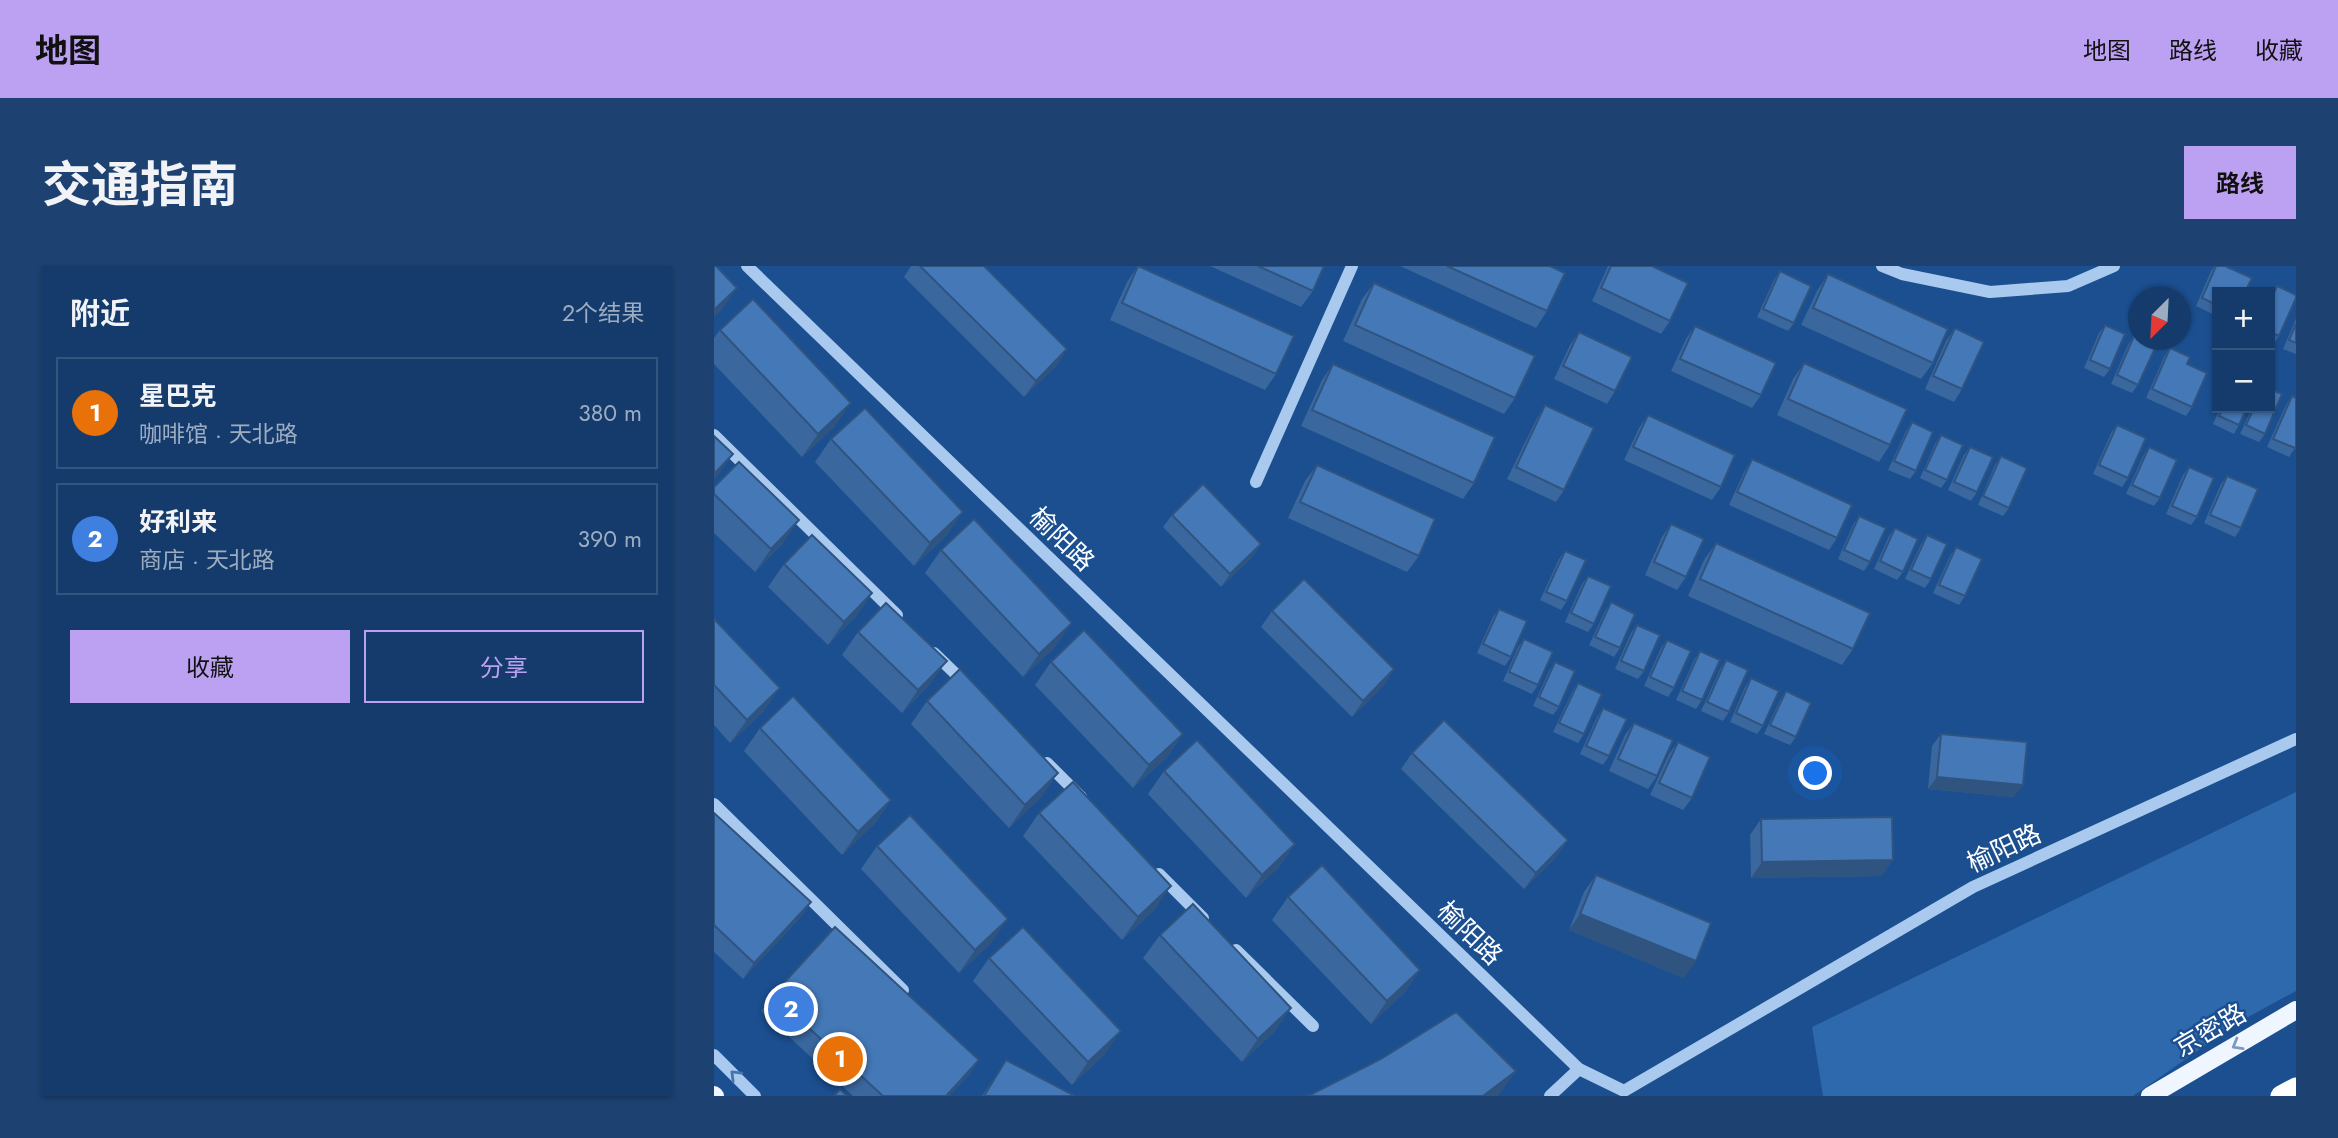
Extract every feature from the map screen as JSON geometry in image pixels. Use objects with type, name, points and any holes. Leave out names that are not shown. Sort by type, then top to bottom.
[{"type":"highway","points":[[2281,1096],[2296,1088]]},
{"type":"main road","name":"京密路","points":[[2150,1096],[2296,1010]]},
{"type":"street","name":"榆阳路","points":[[747,266],[1579,1069],[1624,1091],[1973,887],[2296,739]]},
{"type":"street","points":[[1256,482],[1352,266]]},
{"type":"street","points":[[1882,266],[1902,274],[1990,292],[2068,286],[2114,266]]},
{"type":"street","points":[[714,435],[910,629]]},
{"type":"street","points":[[920,639],[979,697]]},
{"type":"street","points":[[1038,755],[1087,803]]},
{"type":"street","points":[[714,804],[913,1000]]},
{"type":"street","points":[[1146,861],[1215,929]]},
{"type":"street","points":[[1224,939],[1313,1026]]},
{"type":"street","points":[[714,1055],[755,1096]]},
{"type":"street","points":[[1550,1096],[1579,1069]]},
{"type":"shaded area","points":[[2296,792],[2296,991],[2239,1022],[2133,1096],[1823,1096],[1812,1027]]},
{"type":"building","points":[[714,266],[737,288],[714,310]]},
{"type":"building","points":[[920,266],[984,266],[1067,349],[1036,381]]},
{"type":"building","points":[[1138,266],[1294,336],[1276,374],[1122,303]]},
{"type":"building","points":[[1258,266],[1324,266],[1313,291]]},
{"type":"building","points":[[1447,266],[1550,266],[1565,273],[1547,311]]},
{"type":"building","points":[[1611,266],[1652,266],[1688,283],[1670,321],[1601,288]]},
{"type":"building","points":[[2216,266],[2225,266],[2252,278],[2248,287],[2212,287],[2212,303],[2202,298]]},
{"type":"building","points":[[1780,271],[1811,286],[1794,323],[1763,309]]},
{"type":"building","points":[[1828,274],[1948,329],[1933,363],[1813,308]]},
{"type":"building","points":[[1374,283],[1535,356],[1515,398],[1355,325]]},
{"type":"building","points":[[2277,286],[2296,295],[2279,336],[2275,334]]},
{"type":"building","points":[[753,299],[851,403],[818,434],[720,330]]},
{"type":"building","points":[[2296,324],[2296,343],[2289,340]]},
{"type":"building","points":[[2105,325],[2125,334],[2110,369],[2090,360]]},
{"type":"building","points":[[1695,326],[1776,363],[1761,395],[1680,359]]},
{"type":"building","points":[[1955,328],[1984,342],[1962,389],[1933,376]]},
{"type":"building","points":[[1579,332],[1632,357],[1615,391],[1563,366]]},
{"type":"building","points":[[2128,350],[2154,350],[2138,385],[2117,375]]},
{"type":"building","points":[[2169,350],[2190,357],[2187,364],[2207,373],[2192,407],[2152,389]]},
{"type":"building","points":[[1804,363],[1907,409],[1890,445],[1788,399]]},
{"type":"building","points":[[1333,364],[1495,437],[1474,483],[1312,410]]},
{"type":"building","points":[[2275,391],[2282,394],[2275,410]]},
{"type":"building","points":[[2292,396],[2296,398],[2295,448],[2273,439]]},
{"type":"building","points":[[1545,405],[1594,428],[1564,490],[1516,467]]},
{"type":"building","points":[[865,408],[963,512],[930,543],[831,439]]},
{"type":"building","points":[[2220,413],[2245,413],[2239,425],[2219,416]]},
{"type":"building","points":[[2252,413],[2274,413],[2265,434],[2246,425]]},
{"type":"building","points":[[1648,415],[1735,455],[1721,487],[1633,447]]},
{"type":"building","points":[[1912,422],[1933,432],[1916,471],[1894,461]]},
{"type":"building","points":[[2117,425],[2146,438],[2128,478],[2099,465]]},
{"type":"building","points":[[1941,435],[1963,445],[1947,480],[1925,470]]},
{"type":"building","points":[[714,436],[733,454],[714,474]]},
{"type":"building","points":[[1970,447],[1993,457],[1977,492],[1954,482]]},
{"type":"building","points":[[2149,447],[2177,460],[2160,498],[2132,485]]},
{"type":"building","points":[[2001,456],[2027,468],[2009,508],[1983,496]]},
{"type":"building","points":[[1752,459],[1852,505],[1837,538],[1737,492]]},
{"type":"building","points":[[739,462],[799,520],[771,549],[714,494],[714,487]]},
{"type":"building","points":[[1317,465],[1435,519],[1419,556],[1300,502]]},
{"type":"building","points":[[2189,467],[2214,478],[2197,517],[2172,506]]},
{"type":"building","points":[[2227,476],[2258,489],[2241,528],[2210,515]]},
{"type":"building","points":[[1203,484],[1261,544],[1230,574],[1172,515]]},
{"type":"building","points":[[1859,516],[1886,528],[1870,562],[1844,550]]},
{"type":"building","points":[[974,519],[1072,623],[1039,654],[941,550]]},
{"type":"building","points":[[1671,524],[1704,539],[1686,577],[1654,562]]},
{"type":"building","points":[[1895,528],[1918,539],[1903,572],[1880,561]]},
{"type":"building","points":[[812,535],[872,593],[844,622],[784,564]]},
{"type":"building","points":[[1927,535],[1947,544],[1931,579],[1911,570]]},
{"type":"building","points":[[1716,543],[1870,613],[1853,649],[1700,579]]},
{"type":"building","points":[[1956,547],[1982,559],[1965,596],[1939,585]]},
{"type":"building","points":[[1565,551],[1586,560],[1567,601],[1546,592]]},
{"type":"building","points":[[1588,576],[1611,586],[1594,624],[1571,613]]},
{"type":"building","points":[[1304,579],[1394,669],[1363,701],[1272,611]]},
{"type":"building","points":[[1611,602],[1635,614],[1620,648],[1595,637]]},
{"type":"building","points":[[886,603],[947,661],[918,690],[858,632]]},
{"type":"building","points":[[1499,609],[1527,621],[1511,657],[1483,644]]},
{"type":"building","points":[[714,619],[780,688],[747,720],[714,685]]},
{"type":"building","points":[[1637,625],[1660,635],[1644,671],[1621,661]]},
{"type":"building","points":[[1084,630],[1183,734],[1149,765],[1051,662]]},
{"type":"building","points":[[1524,639],[1553,652],[1538,685],[1509,672]]},
{"type":"building","points":[[1667,640],[1691,651],[1674,688],[1650,677]]},
{"type":"building","points":[[1700,651],[1720,660],[1702,700],[1682,691]]},
{"type":"building","points":[[1726,660],[1748,670],[1729,712],[1707,702]]},
{"type":"building","points":[[1555,662],[1575,671],[1559,707],[1539,697]]},
{"type":"building","points":[[960,669],[1058,773],[1025,805],[927,701]]},
{"type":"building","points":[[1751,678],[1779,691],[1763,726],[1736,713]]},
{"type":"building","points":[[1578,683],[1602,694],[1584,734],[1559,723]]},
{"type":"building","points":[[1786,691],[1811,703],[1796,737],[1770,725]]},
{"type":"building","points":[[793,696],[891,800],[858,832],[760,728]]},
{"type":"building","points":[[1603,708],[1627,719],[1609,756],[1586,746]]},
{"type":"building","points":[[1444,720],[1568,840],[1536,873],[1412,753]]},
{"type":"building","points":[[1634,723],[1673,740],[1657,776],[1618,759]]},
{"type":"building","points":[[1941,734],[2027,742],[2023,785],[1937,777]]},
{"type":"building","points":[[1197,740],[1295,844],[1262,875],[1164,771]]},
{"type":"building","points":[[1678,742],[1710,757],[1692,798],[1659,783]]},
{"type":"building","points":[[1073,782],[1171,886],[1138,917],[1039,813]]},
{"type":"building","points":[[714,813],[811,902],[754,963],[714,925]]},
{"type":"building","points":[[910,815],[1008,919],[975,950],[877,846]]},
{"type":"building","points":[[1892,817],[1893,860],[1762,862],[1761,819]]},
{"type":"building","points":[[1322,865],[1420,970],[1387,1001],[1288,897]]},
{"type":"building","points":[[1596,875],[1711,923],[1696,961],[1580,914]]},
{"type":"building","points":[[1193,904],[1291,1008],[1258,1039],[1160,935]]},
{"type":"building","points":[[835,927],[979,1060],[946,1096],[883,1096],[773,995]]},
{"type":"building","points":[[1023,927],[1121,1031],[1088,1062],[989,958]]},
{"type":"building","points":[[1456,1012],[1516,1071],[1483,1096],[1308,1096],[1381,1059]]},
{"type":"building","points":[[1006,1060],[1075,1096],[984,1096]]},
{"type":"building","points":[[840,1089],[847,1096],[834,1096]]},
{"type":"place","name":"好利来","points":[[791,1009]]},
{"type":"place","name":"星巴克","points":[[840,1059]]}]
